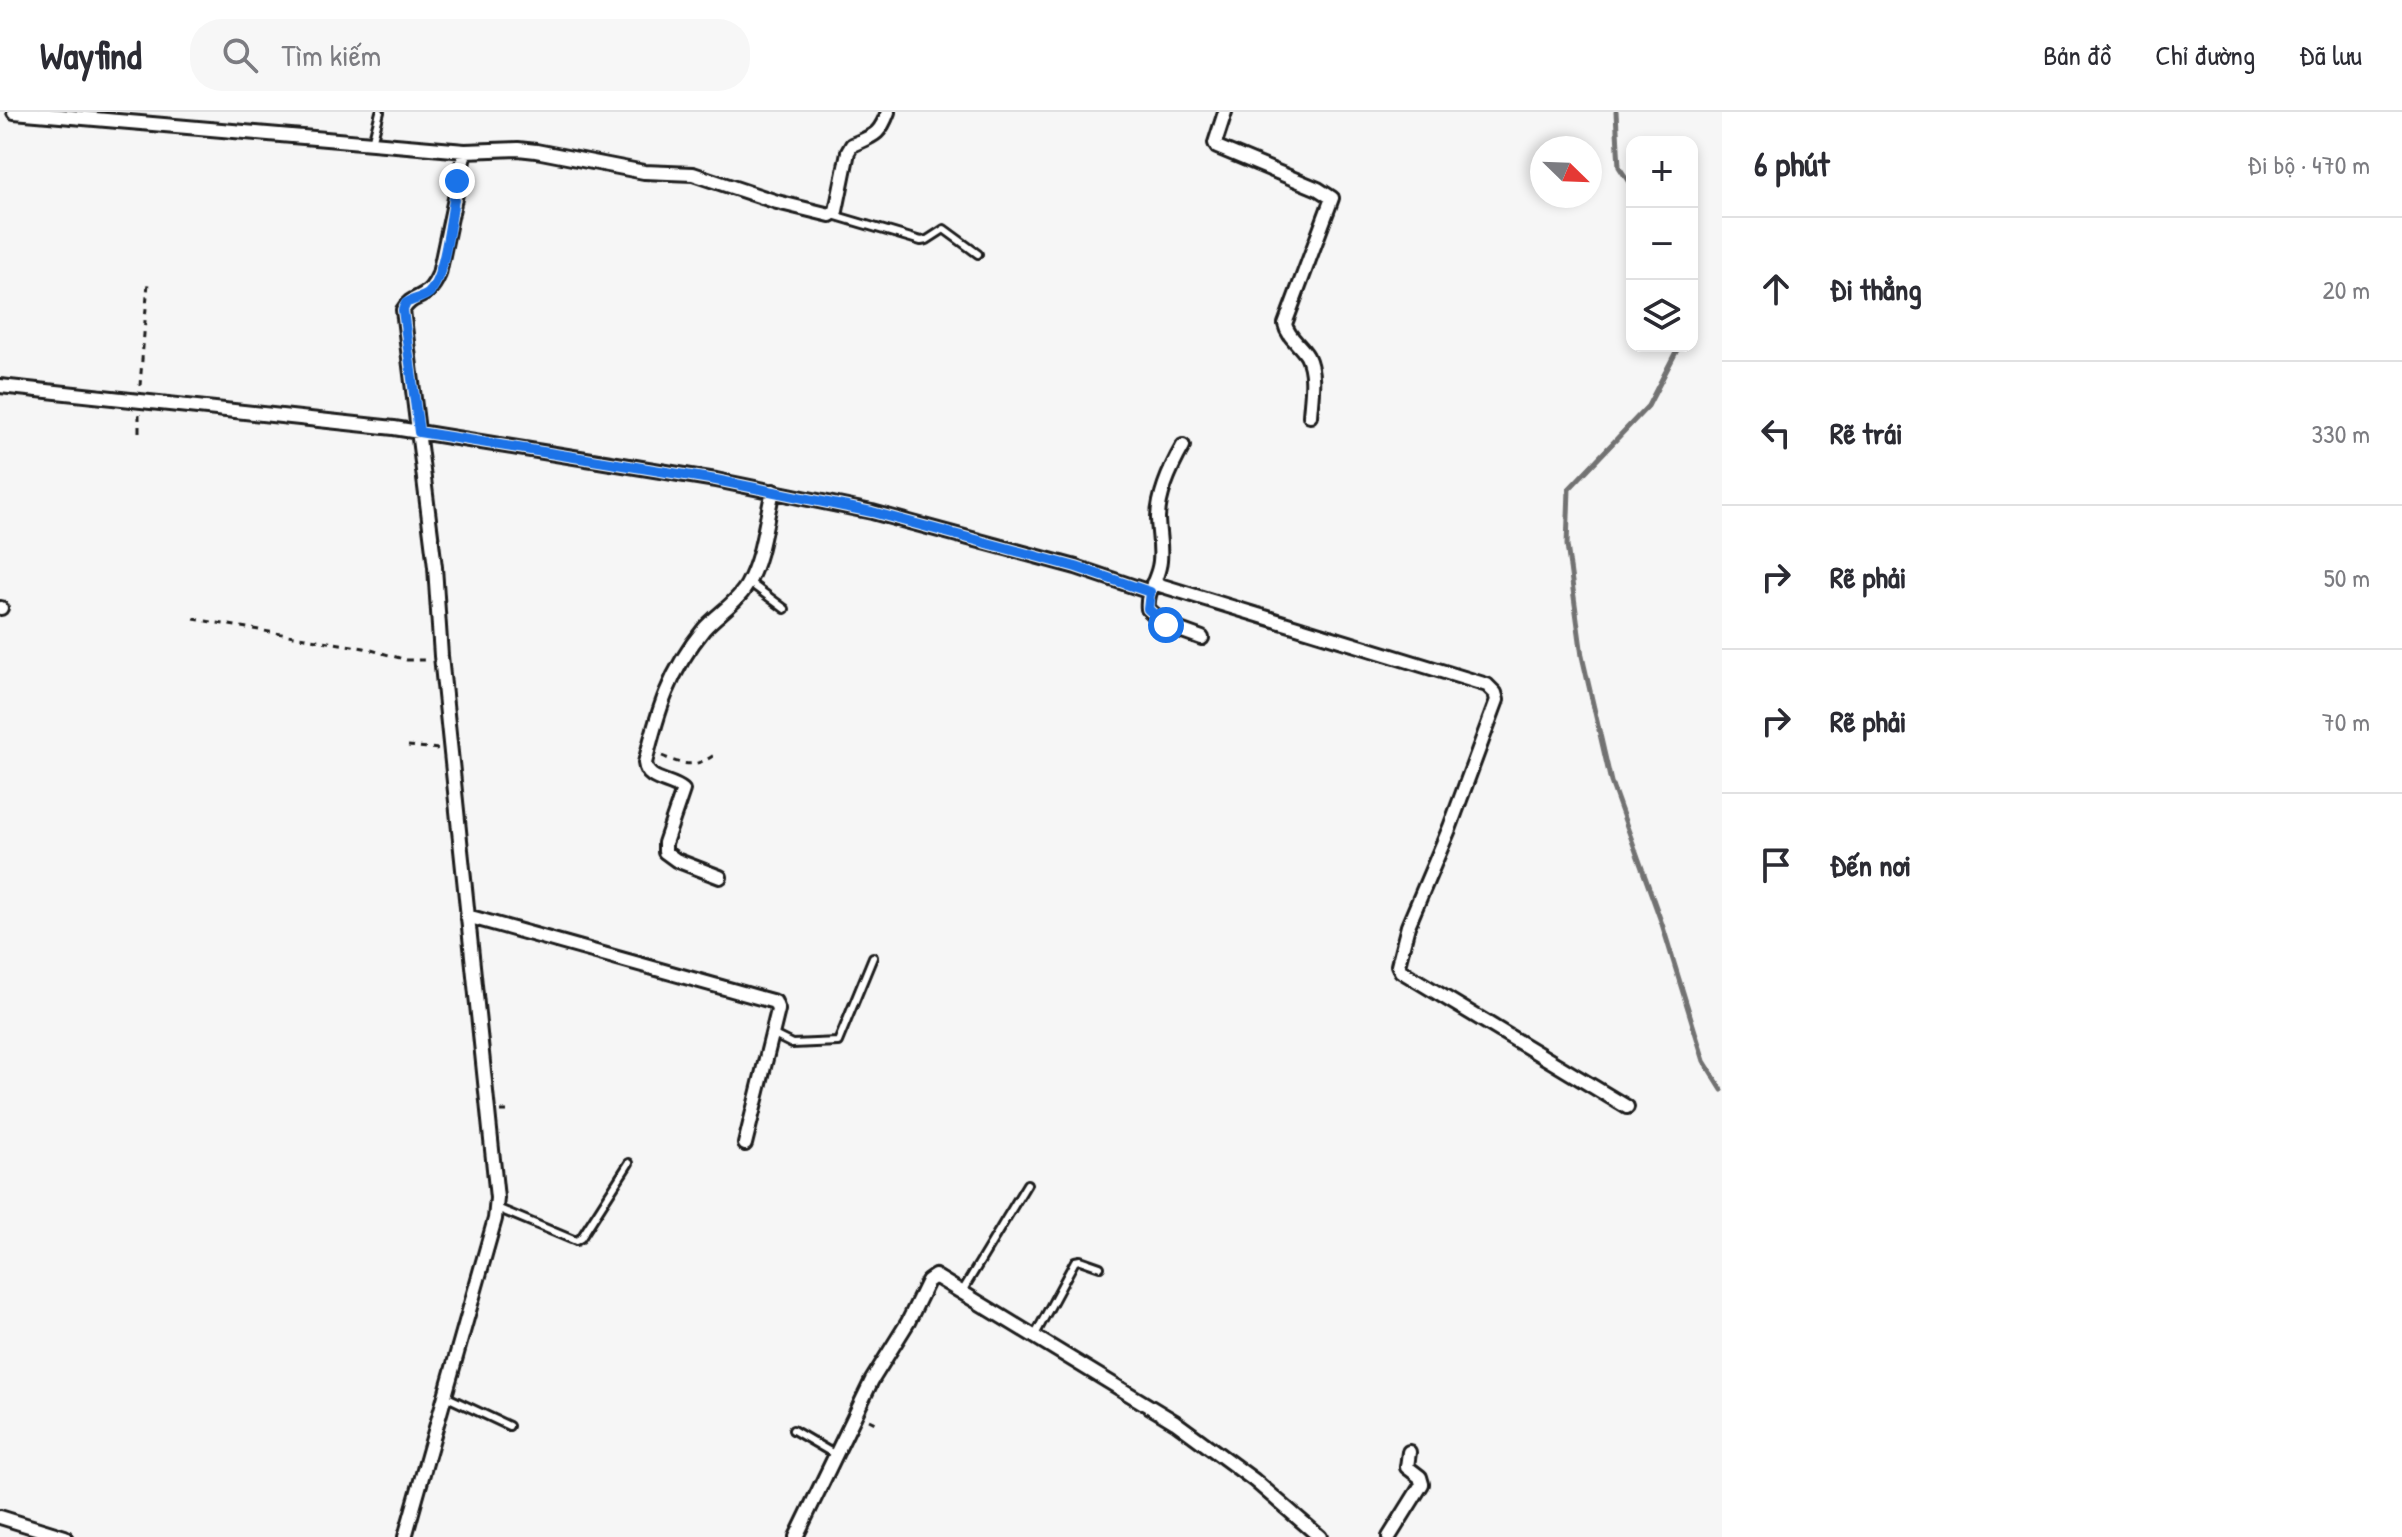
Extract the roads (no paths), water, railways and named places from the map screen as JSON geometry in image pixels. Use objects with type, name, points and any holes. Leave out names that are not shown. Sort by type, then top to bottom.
[{"type":"street","points":[[14,112],[465,151],[527,150],[644,172],[693,174],[777,202],[833,215],[848,152],[852,145],[874,137],[888,112]]},
{"type":"street","points":[[1225,112],[1215,143],[1217,147],[1318,189],[1332,198],[1285,324],[1290,337],[1307,357],[1311,371],[1310,416]]},
{"type":"street","points":[[405,1537],[497,1208],[441,656],[435,567],[414,432],[403,310],[406,303],[430,292],[439,274],[465,151]]},
{"type":"street","points":[[0,386],[394,428],[773,491],[872,512],[1076,567],[1487,685],[1497,700],[1450,827],[1408,926],[1398,965],[1401,971],[1627,1107]]},
{"type":"street","points":[[1183,446],[1161,499],[1158,516],[1159,568],[1151,588],[1148,609],[1166,625],[1202,638]]},
{"type":"street","points":[[720,877],[676,860],[665,852],[665,843],[683,790],[647,773],[645,763],[675,668],[708,624],[742,593],[749,582],[760,551],[773,491]]},
{"type":"street","points":[[467,916],[771,1000],[778,1010],[745,1144]]},
{"type":"street","points":[[796,1537],[872,1380],[931,1276],[963,1290],[1136,1396],[1254,1480],[1320,1537]]},
{"type":"street","points":[[1389,1537],[1422,1484],[1420,1477],[1407,1467],[1409,1452]]},
{"type":"street","points":[[0,1517],[65,1537]]},
{"type":"lane","points":[[372,143],[380,112]]},
{"type":"lane","points":[[833,215],[921,241],[944,229],[978,254]]},
{"type":"lane","points":[[749,582],[785,609]]},
{"type":"lane","points":[[771,1033],[792,1044],[838,1042],[873,957]]},
{"type":"lane","points":[[497,1208],[576,1241],[581,1238],[629,1163]]},
{"type":"lane","points":[[963,1290],[1027,1184]]},
{"type":"lane","points":[[1035,1335],[1075,1261],[1100,1267]]},
{"type":"lane","points":[[445,1396],[509,1426]]},
{"type":"lane","points":[[793,1430],[834,1454]]},
{"type":"waterway","points":[[1616,112],[1619,167],[1626,178]]},
{"type":"waterway","points":[[1676,352],[1648,406],[1569,489],[1567,545],[1582,656],[1611,782],[1662,924],[1704,1061],[1722,1090]]}]
